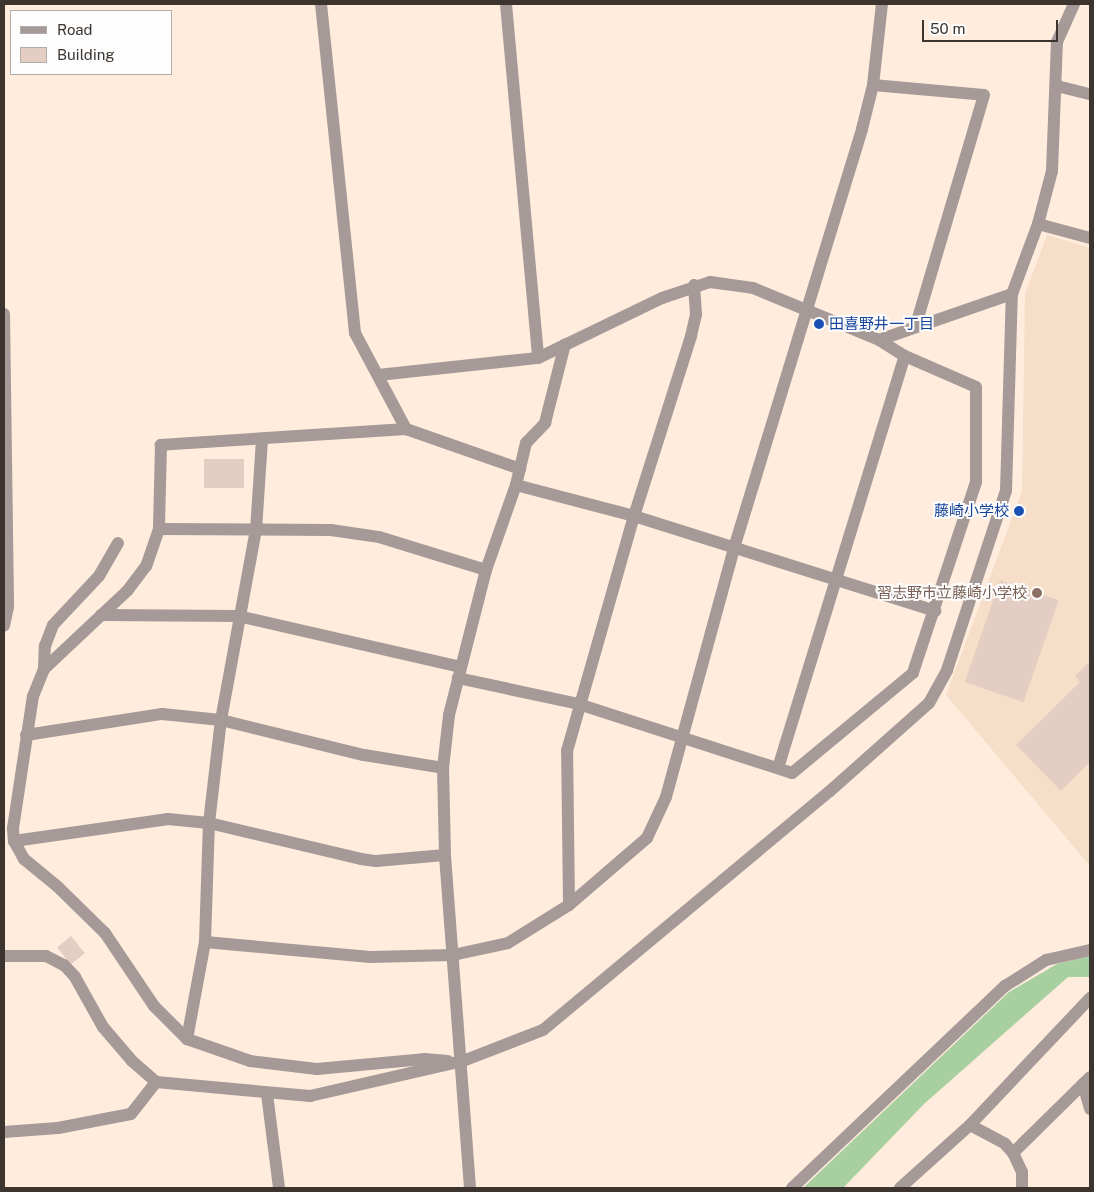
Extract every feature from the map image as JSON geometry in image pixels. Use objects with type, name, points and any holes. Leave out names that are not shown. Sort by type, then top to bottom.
[{"type":"street","points":[[320,4],[355,333],[406,429]]},
{"type":"street","points":[[506,4],[538,358]]},
{"type":"street","points":[[205,942],[370,957],[453,955],[508,943],[569,905],[647,838],[666,797],[734,548],[808,312],[873,85],[882,4]]},
{"type":"street","points":[[4,956],[46,956],[64,965],[75,977],[103,1027],[132,1061],[156,1082],[267,1094],[310,1096],[463,1062],[544,1030],[830,791],[929,703],[947,670],[1006,491],[1012,294],[1038,224],[1052,171],[1058,42],[1074,4]]},
{"type":"street","points":[[873,85],[984,95],[916,325]]},
{"type":"street","points":[[1057,86],[1090,94]]},
{"type":"street","points":[[1038,224],[1090,238]]},
{"type":"street","points":[[101,616],[238,616],[579,704],[684,736],[792,773],[914,673],[976,482],[976,387],[905,356],[879,340],[754,288],[710,282],[694,284],[538,358],[378,375]]},
{"type":"street","points":[[569,905],[567,751],[634,516],[691,336],[696,314],[694,284]]},
{"type":"street","points":[[879,340],[916,325],[1012,294]]},
{"type":"street","points":[[4,314],[8,607],[4,626]]},
{"type":"street","points":[[470,1188],[463,1062],[445,855],[444,768],[449,716],[486,570],[516,484],[526,443],[545,424],[565,344]]},
{"type":"street","points":[[778,768],[905,356]]},
{"type":"street","points":[[44,669],[127,591],[146,566],[159,529],[160,445],[262,440],[406,429],[520,469]]},
{"type":"street","points":[[187,1039],[205,942],[209,823],[221,720],[238,616],[256,530],[262,440]]},
{"type":"street","points":[[516,484],[634,516],[837,578],[935,611]]},
{"type":"street","points":[[159,529],[331,530],[380,537],[486,570]]},
{"type":"street","points":[[118,543],[98,576],[53,625],[45,646],[44,669],[33,696],[26,735],[13,828],[14,841],[24,859],[58,887],[104,933],[154,1006],[187,1039],[250,1062],[317,1069],[424,1059],[463,1062]]},
{"type":"street","points":[[26,735],[162,714],[221,720],[364,755],[444,768]]},
{"type":"street","points":[[14,841],[168,819],[209,823],[376,861],[445,855]]},
{"type":"street","points":[[792,1188],[1005,986],[1046,960],[1090,950]]},
{"type":"street","points":[[900,1188],[970,1125],[1090,998]]},
{"type":"street","points":[[1013,1153],[1087,1080]]},
{"type":"street","points":[[1087,1080],[1090,1109]]},
{"type":"street","points":[[4,1132],[58,1128],[131,1114],[156,1082]]},
{"type":"street","points":[[267,1094],[279,1188]]},
{"type":"street","points":[[970,1125],[1005,1144],[1013,1153],[1022,1172],[1022,1188]]},
{"type":"shaded area","name":"習志野市立藤崎小学校","points":[[1047,235],[1090,248],[1090,866],[946,695],[1022,491],[1025,294]]},
{"type":"green space","points":[[1090,956],[1090,977],[1068,977],[924,1104],[843,1188],[803,1188],[1009,992],[1057,964]]},
{"type":"building","points":[[204,459],[244,459],[244,488],[204,488]]},
{"type":"building","points":[[1000,580],[1059,600],[1023,702],[965,682]]},
{"type":"building","points":[[1090,661],[1090,762],[1061,791],[1016,745],[1080,682],[1075,676]]},
{"type":"building","points":[[71,936],[85,953],[71,964],[57,947]]},
{"type":"place","name":"田喜野井一丁目","points":[[819,324]]},
{"type":"place","name":"藤崎小学校","points":[[1019,511]]},
{"type":"place","name":"習志野市立藤崎小学校","points":[[1037,593]]}]
